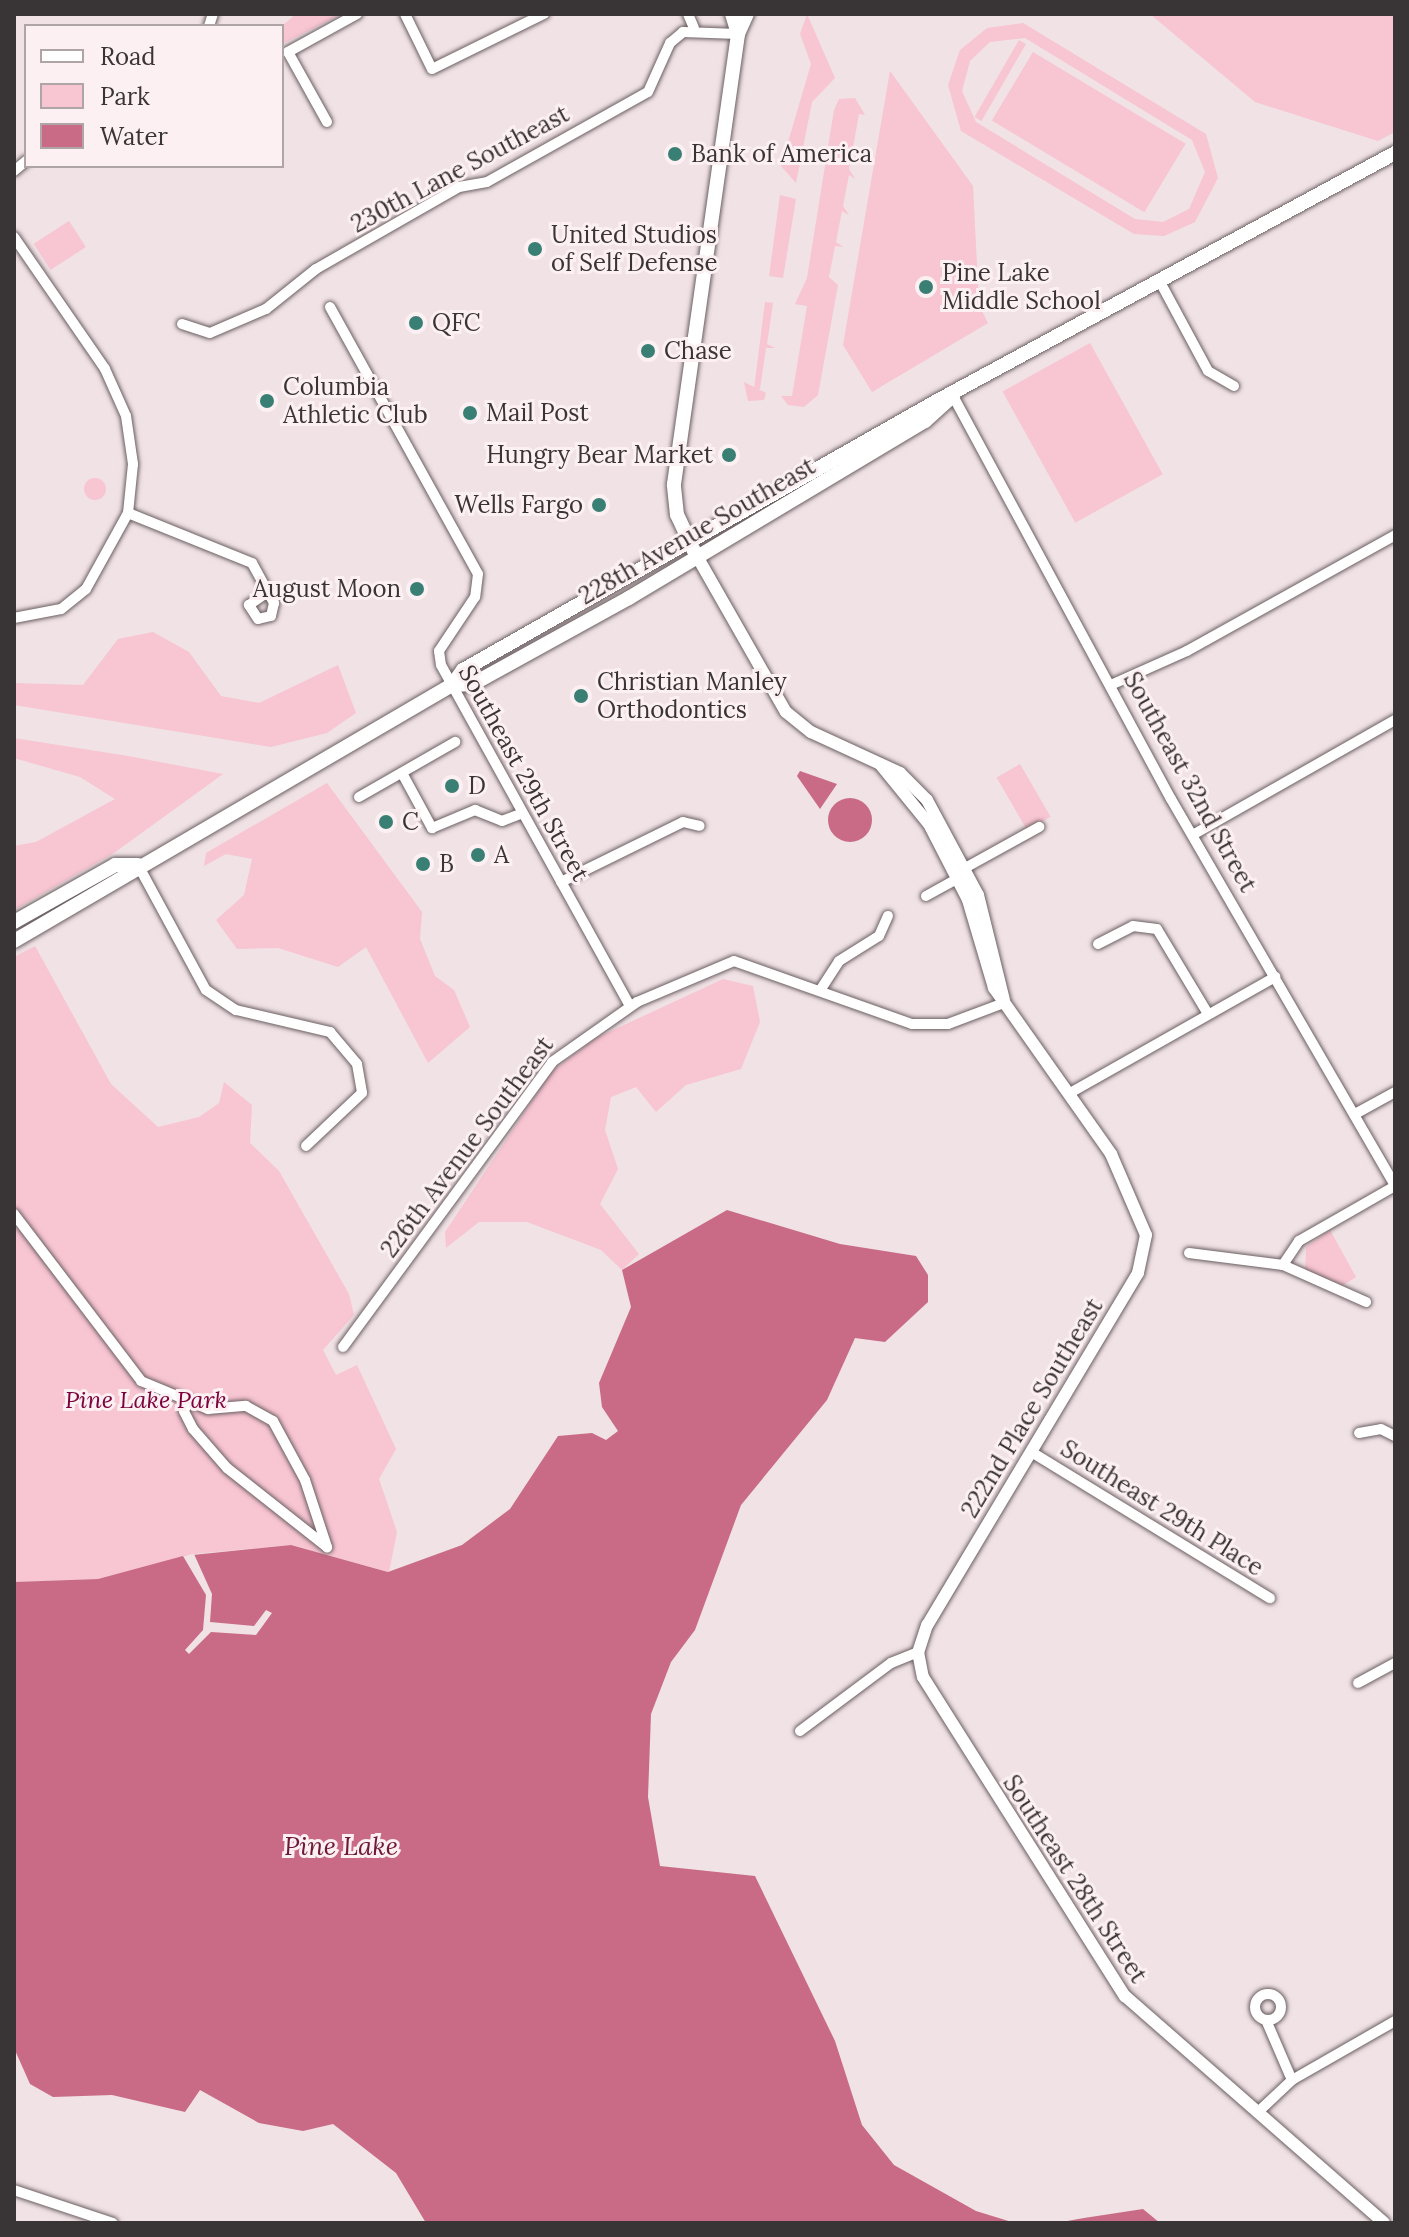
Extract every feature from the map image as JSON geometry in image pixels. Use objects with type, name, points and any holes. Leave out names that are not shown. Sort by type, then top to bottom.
[{"type":"main road","points":[[732,14],[738,34]]},
{"type":"main road","points":[[698,558],[690,543],[674,484],[738,34],[747,14]]},
{"type":"main road","name":"228th Avenue Southeast","points":[[14,941],[138,865],[452,685],[463,670],[1159,280],[1395,153]]},
{"type":"main road","name":"228th Avenue Southeast","points":[[452,685],[473,684],[698,558],[925,421],[953,396]]},
{"type":"main road","name":"228th Avenue Southeast","points":[[18,920],[115,865],[138,865]]},
{"type":"main road","points":[[18,920],[28,933]]},
{"type":"street","points":[[327,122],[288,52],[357,14]]},
{"type":"street","points":[[405,14],[432,69],[544,14]]},
{"type":"street","points":[[688,14],[694,28],[738,34]]},
{"type":"street","name":"230th Lane Southeast","points":[[182,324],[210,333],[266,309],[316,269],[459,187],[487,182],[648,92],[670,43],[694,28]]},
{"type":"street","points":[[14,237],[117,392],[132,442],[128,513],[74,600],[45,616],[14,618]]},
{"type":"street","points":[[1159,280],[1208,371],[1234,386]]},
{"type":"street","name":"Southeast 29th Street","points":[[330,307],[478,574],[475,597],[439,651],[452,685],[630,1006]]},
{"type":"street","name":"Southeast 32nd Street","points":[[953,396],[1275,977],[1395,1186]]},
{"type":"street","points":[[128,513],[242,555],[259,572],[265,594]]},
{"type":"street","points":[[1113,684],[1229,629],[1395,535]]},
{"type":"street","points":[[698,558],[786,712],[811,732],[914,783],[984,913],[1004,1003],[928,1025],[898,1021],[821,989],[839,961],[879,936],[888,916]]},
{"type":"street","points":[[1196,833],[1395,720]]},
{"type":"street","points":[[359,797],[455,742]]},
{"type":"street","points":[[402,773],[432,828],[475,810],[502,821],[523,813]]},
{"type":"street","points":[[561,882],[683,822],[700,826]]},
{"type":"street","points":[[926,896],[1039,827]]},
{"type":"street","points":[[138,865],[206,990],[236,1010],[330,1032],[357,1064],[362,1093],[306,1146]]},
{"type":"street","points":[[1098,944],[1133,926],[1157,929],[1208,1014]]},
{"type":"street","name":"226th Avenue Southeast","points":[[343,1347],[552,1062],[630,1006],[734,961],[821,989]]},
{"type":"street","points":[[1070,1093],[1275,977]]},
{"type":"street","name":"222nd Place Southeast","points":[[918,1652],[927,1625],[1033,1453],[1143,1260],[1143,1220],[1125,1180],[1070,1093],[1004,1003]]},
{"type":"street","points":[[1355,1114],[1395,1092]]},
{"type":"street","points":[[1283,1265],[1299,1241],[1395,1186]]},
{"type":"street","points":[[14,1214],[127,1368],[208,1409],[246,1406],[273,1421],[305,1480],[327,1547],[227,1468],[193,1429],[184,1411],[188,1401]]},
{"type":"street","points":[[1189,1253],[1283,1265],[1366,1302]]},
{"type":"street","points":[[1359,1433],[1381,1429],[1395,1436]]},
{"type":"street","name":"Southeast 29th Place","points":[[1033,1453],[1270,1598]]},
{"type":"street","points":[[800,1731],[891,1663],[918,1652]]},
{"type":"street","name":"Southeast 28th Street","points":[[918,1652],[936,1703],[1109,1976],[1138,2010],[1386,2223]]},
{"type":"street","points":[[1358,1683],[1395,1663]]},
{"type":"street","points":[[1266,2020],[1292,2080]]},
{"type":"street","points":[[1258,2112],[1292,2080],[1395,2021]]},
{"type":"street","points":[[14,2190],[113,2223]]},
{"type":"street","points":[[1386,2223],[1395,2219]]},
{"type":"green space","points":[[296,14],[342,14],[284,43],[284,24]]},
{"type":"green space","points":[[807,14],[835,78],[812,102],[796,183],[781,166],[811,64],[800,34]]},
{"type":"green space","points":[[1150,14],[1395,14],[1395,132],[1378,141],[1255,102]]},
{"type":"green space","points":[[1023,23],[1206,134],[1218,178],[1195,222],[1164,236],[1134,234],[961,131],[948,85],[960,50],[987,28]],"holes":[[[1025,38],[1192,140],[1205,172],[1189,209],[1163,222],[1135,219],[976,122],[962,91],[970,61],[990,42]]]},
{"type":"green space","points":[[1019,40],[1026,44],[981,121],[974,117]]},
{"type":"green space","points":[[1033,52],[1186,144],[1144,212],[992,121]]},
{"type":"green space","points":[[890,71],[973,186],[979,305],[988,323],[872,392],[843,345]]},
{"type":"green space","points":[[855,98],[865,115],[859,114],[849,169],[855,179],[849,175],[843,206],[849,215],[842,211],[836,242],[843,247],[835,246],[829,277],[838,285],[818,395],[804,407],[788,405],[781,396],[792,396],[807,306],[795,304],[807,278],[834,110],[839,99]]},
{"type":"green space","points":[[780,195],[796,199],[783,278],[769,276]]},
{"type":"green space","points":[[69,221],[86,247],[51,270],[34,244]]},
{"type":"green space","points":[[765,302],[773,303],[767,344],[775,348],[766,348],[760,389],[754,389]]},
{"type":"green space","points":[[1090,343],[1163,474],[1075,523],[1003,391]]},
{"type":"green space","points":[[744,382],[766,393],[764,400],[748,401]]},
{"type":"green space","points":[[95,478],[103,481],[106,489],[103,497],[95,500],[87,497],[84,489],[87,481]]},
{"type":"green space","points":[[153,632],[189,652],[221,696],[259,703],[338,665],[356,713],[327,733],[271,747],[14,705],[14,683],[83,685],[118,639]]},
{"type":"green space","points":[[14,738],[223,774],[114,853],[14,910],[14,846],[36,842],[115,799],[80,777],[14,758]]},
{"type":"green space","points":[[1020,764],[1050,817],[1027,830],[997,778]]},
{"type":"green space","points":[[327,783],[422,912],[420,939],[435,976],[454,990],[470,1027],[428,1063],[366,947],[338,967],[278,948],[237,949],[216,920],[244,895],[252,859],[226,854],[204,866],[206,853]]},
{"type":"green space","name":"Pine Lake Park","points":[[35,946],[111,1084],[158,1127],[199,1117],[219,1103],[224,1082],[252,1105],[250,1143],[279,1171],[349,1294],[354,1315],[323,1350],[336,1375],[357,1365],[396,1449],[379,1479],[397,1532],[389,1572],[291,1545],[194,1554],[98,1579],[14,1582],[14,957]]},
{"type":"green space","points":[[723,979],[753,986],[760,1022],[741,1069],[686,1085],[656,1112],[636,1087],[611,1097],[605,1130],[618,1169],[600,1204],[639,1254],[622,1270],[601,1250],[527,1222],[479,1222],[446,1248],[445,1232],[551,1072],[596,1038]]},
{"type":"green space","points":[[1330,1230],[1356,1277],[1342,1286],[1305,1273],[1306,1247]]},
{"type":"water","points":[[800,771],[837,784],[820,809],[797,776]]},
{"type":"water","points":[[850,798],[866,804],[872,820],[866,836],[850,842],[834,836],[828,820],[834,804]]},
{"type":"water","name":"Pine Lake","points":[[727,1210],[840,1244],[916,1256],[928,1275],[928,1302],[885,1342],[855,1338],[827,1400],[741,1505],[695,1630],[671,1662],[651,1714],[648,1797],[660,1866],[755,1876],[835,2041],[862,2125],[894,2165],[976,2211],[1015,2223],[426,2223],[396,2173],[333,2124],[303,2131],[259,2123],[200,2090],[185,2112],[112,2095],[53,2097],[30,2084],[14,2048],[14,1582],[98,1579],[183,1556],[291,1545],[388,1572],[462,1545],[510,1509],[558,1436],[592,1433],[606,1440],[618,1431],[602,1407],[599,1383],[631,1307],[622,1270]]},
{"type":"water","points":[[1143,2209],[1160,2223],[1056,2223],[1084,2218]]},
{"type":"pier","points":[[194,1554],[212,1594],[210,1622],[254,1626],[266,1610],[272,1613],[256,1635],[211,1632],[189,1654],[185,1650],[203,1630],[206,1595],[183,1556]]},
{"type":"place","name":"Bank of America","points":[[675,154]]},
{"type":"place","name":"United Studios of Self Defense","points":[[535,249]]},
{"type":"place","name":"Pine Lake Middle School","points":[[926,287]]},
{"type":"place","name":"QFC","points":[[416,323]]},
{"type":"place","name":"Chase","points":[[648,351]]},
{"type":"place","name":"Columbia Athletic Club","points":[[267,401]]},
{"type":"place","name":"Mail Post","points":[[470,413]]},
{"type":"place","name":"Hungry Bear Market","points":[[729,455]]},
{"type":"place","name":"Wells Fargo","points":[[599,505]]},
{"type":"place","name":"August Moon","points":[[417,589]]},
{"type":"place","name":"Christian Manley Orthodontics","points":[[581,696]]},
{"type":"place","name":"D","points":[[452,786]]},
{"type":"place","name":"C","points":[[386,822]]},
{"type":"place","name":"A","points":[[478,855]]},
{"type":"place","name":"B","points":[[423,864]]}]
